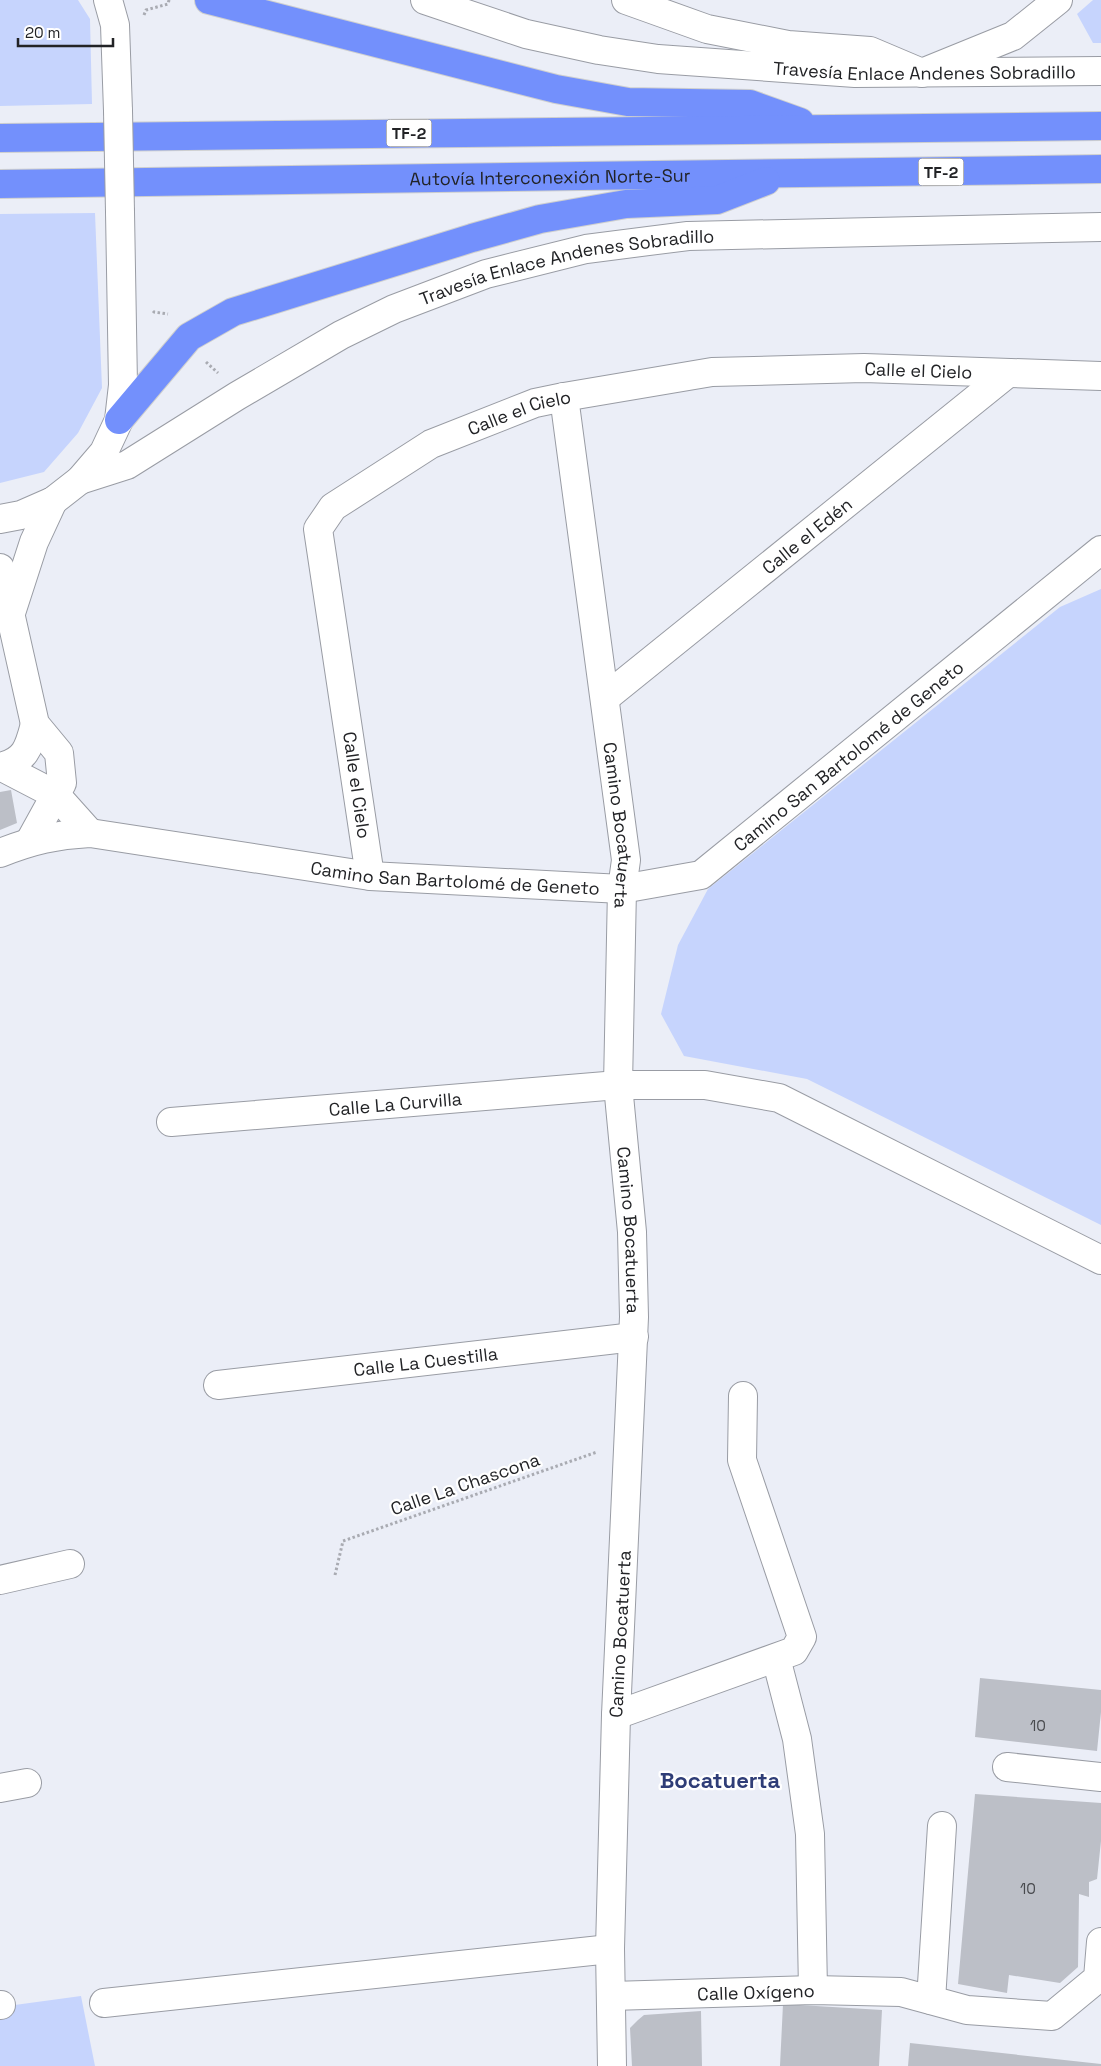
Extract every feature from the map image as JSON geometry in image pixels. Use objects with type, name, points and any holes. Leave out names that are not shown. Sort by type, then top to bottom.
[{"type":"highway","points":[[209,0],[556,89],[628,102],[750,104],[818,128]]},
{"type":"highway","name":"TF-2","points":[[0,138],[1101,126]]},
{"type":"highway","name":"Autovía Interconexión Norte-Sur","points":[[0,184],[1101,169]]},
{"type":"highway","points":[[119,420],[189,337],[233,312],[472,238],[540,219],[626,204],[717,200],[781,174]]},
{"type":"street","points":[[0,519],[21,514],[53,501],[80,480],[104,452],[119,420],[123,384],[118,111],[115,25],[108,0]]},
{"type":"street","name":"Travesía Enlace Andenes Sobradillo","points":[[425,0],[526,34],[599,50],[658,59],[855,74],[1101,71]]},
{"type":"street","points":[[626,0],[707,29],[788,45],[870,51],[922,73],[1013,36],[1058,0]]},
{"type":"street","name":"Travesía Enlace Andenes Sobradillo","points":[[80,480],[127,465],[237,396],[341,335],[394,309],[486,274],[550,258],[586,250],[688,236],[1101,227]]},
{"type":"street","name":"Calle el Cielo","points":[[370,876],[318,529],[333,507],[431,444],[534,403],[564,397],[712,372],[864,368],[1101,376]]},
{"type":"street","name":"Calle el Edén","points":[[605,698],[1008,373]]},
{"type":"street","name":"Camino Bocatuerta","points":[[564,397],[626,860],[622,889],[618,1086],[632,1232],[634,1337],[616,1715],[610,1949],[612,2066]]},
{"type":"street","points":[[5,606],[53,501]]},
{"type":"street","name":"Camino San Bartolomé de Geneto","points":[[0,853],[30,841],[90,833],[370,876],[622,889],[701,874],[1101,550]]},
{"type":"street","points":[[0,568],[5,606],[35,724],[59,753],[62,783],[30,841]]},
{"type":"street","points":[[1,767],[18,762],[28,748],[35,724]]},
{"type":"street","points":[[1,767],[56,795],[90,833]]},
{"type":"street","name":"Calle La Curvilla","points":[[171,1122],[618,1086],[705,1085],[778,1098],[1101,1260]]},
{"type":"street","name":"Calle La Cuestilla","points":[[218,1385],[634,1337]]},
{"type":"street","points":[[616,1715],[794,1651],[802,1637],[742,1460],[743,1396]]},
{"type":"street","points":[[0,1580],[70,1564]]},
{"type":"street","points":[[776,1658],[797,1739],[810,1834],[813,1990]]},
{"type":"street","points":[[1007,1768],[1101,1777]]},
{"type":"street","points":[[0,1788],[27,1783]]},
{"type":"street","points":[[931,2000],[942,1826]]},
{"type":"street","name":"Calle Oxígeno","points":[[611,1996],[813,1990],[901,1992],[967,2010],[1052,2016],[1098,1978],[1101,1942]]},
{"type":"street","points":[[104,2003],[610,1949]]},
{"type":"path","name":"Calle La Chascona","points":[[335,1575],[343,1541],[628,1441]]},
{"type":"shaded area","points":[[0,0],[78,0],[90,19],[92,104],[0,106]]},
{"type":"shaded area","points":[[1093,0],[1101,0],[1101,43],[1093,43],[1077,14]]},
{"type":"shaded area","points":[[95,213],[102,388],[78,433],[44,472],[0,483],[0,214]]},
{"type":"shaded area","points":[[1101,589],[1101,1225],[807,1079],[684,1056],[661,1014],[678,945],[708,889],[1060,607]]},
{"type":"shaded area","points":[[81,1996],[95,2066],[0,2066],[0,2007]]},
{"type":"building","points":[[11,790],[17,823],[0,830],[0,792]]},
{"type":"building","points":[[980,1678],[1101,1690],[1097,1751],[975,1737]]},
{"type":"building","points":[[975,1794],[1101,1803],[1101,1841],[1097,1879],[1089,1882],[1089,1897],[1079,1894],[1078,1967],[1060,1983],[1009,1975],[1007,1993],[958,1984]]},
{"type":"building","points":[[783,2004],[882,2010],[879,2066],[780,2066]]},
{"type":"building","points":[[701,2011],[702,2066],[632,2066],[630,2028],[644,2015]]},
{"type":"building","points":[[910,2043],[1101,2064],[1101,2066],[908,2066]]},
{"type":"district","name":"Bocatuerta","points":[[720,1780]]}]
